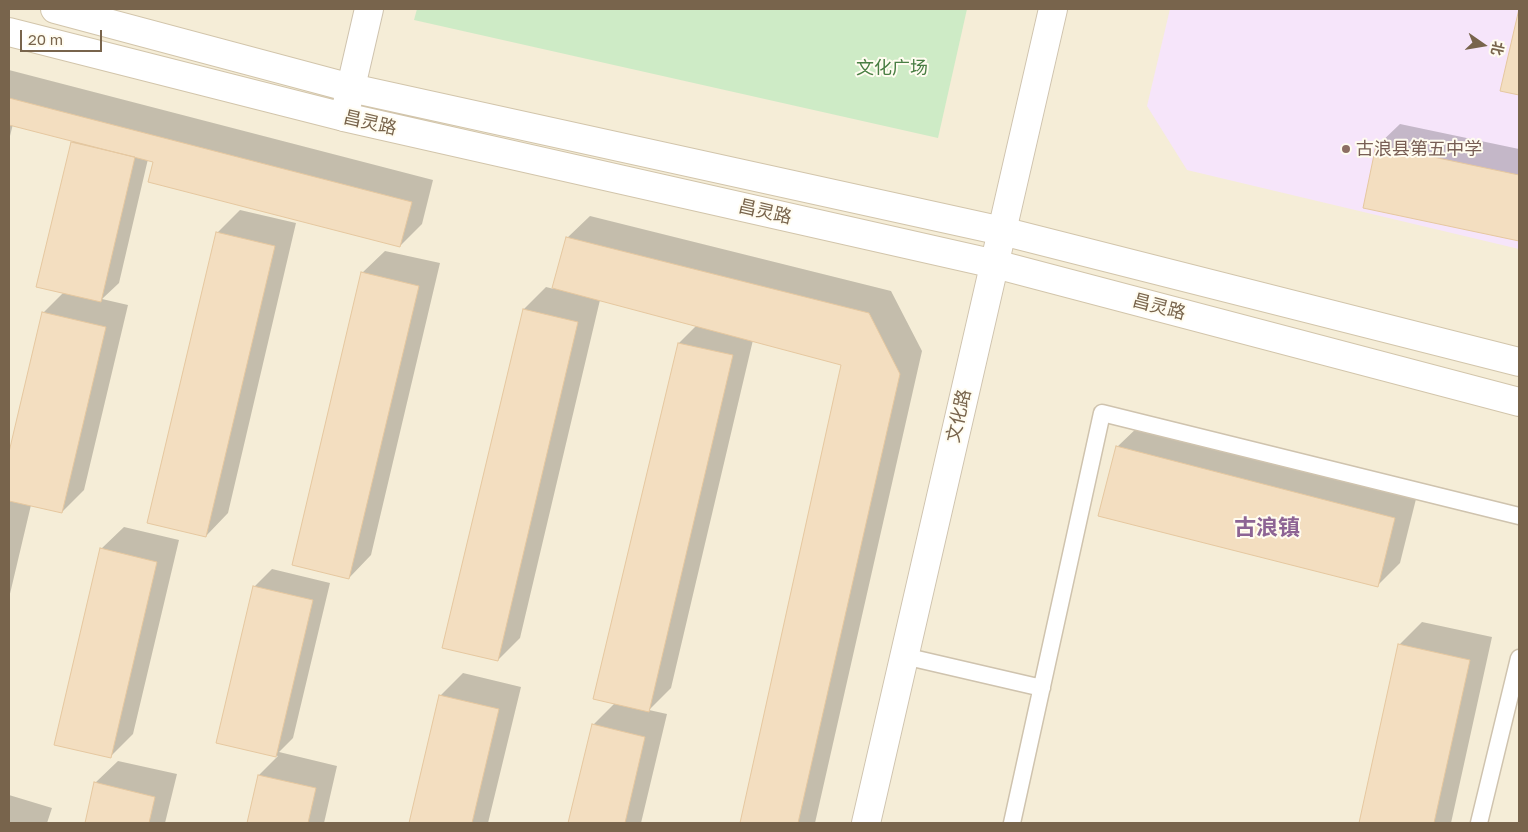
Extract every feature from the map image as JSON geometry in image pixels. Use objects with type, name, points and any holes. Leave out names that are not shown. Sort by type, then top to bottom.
[{"type":"main road","name":"昌灵路","points":[[55,9],[351,88],[1002,231],[1519,362]]},
{"type":"main road","points":[[344,118],[369,9]]},
{"type":"main road","name":"文化路","points":[[866,823],[1053,9]]},
{"type":"main road","name":"昌灵路","points":[[9,32],[344,118],[995,264],[1519,402]]},
{"type":"lane","points":[[1012,823],[1102,413],[1519,516]]},
{"type":"lane","points":[[904,656],[1042,688]]},
{"type":"lane","points":[[1480,823],[1519,658]]},
{"type":"shaded area","points":[[9,9],[1519,9],[1519,823],[9,823]]},
{"type":"shaded area","name":"古浪县第五中学","points":[[1170,9],[1519,9],[1519,249],[1187,170],[1147,106]]},
{"type":"green space","name":"文化广场","points":[[417,9],[967,9],[938,138],[414,20]]},
{"type":"building","points":[[1519,9],[1519,95],[1500,91]]},
{"type":"building","points":[[9,98],[412,202],[400,247],[148,182],[153,162],[9,125]]},
{"type":"building","points":[[71,142],[135,157],[101,302],[36,287]]},
{"type":"building","points":[[1376,145],[1519,175],[1519,241],[1363,208]]},
{"type":"building","points":[[216,232],[275,246],[206,537],[147,523]]},
{"type":"building","points":[[566,237],[869,313],[900,374],[798,823],[740,823],[841,365],[552,288]]},
{"type":"building","points":[[361,272],[419,286],[349,579],[292,565]]},
{"type":"building","points":[[523,309],[578,322],[498,661],[442,648]]},
{"type":"building","points":[[42,312],[106,327],[62,513],[9,501],[9,452]]},
{"type":"building","points":[[678,343],[733,355],[649,712],[593,699]]},
{"type":"building","points":[[1116,446],[1395,518],[1378,587],[1098,516]]},
{"type":"building","points":[[100,548],[157,562],[111,758],[54,745]]},
{"type":"building","points":[[253,586],[313,600],[276,757],[216,743]]},
{"type":"building","points":[[1398,644],[1470,660],[1434,823],[1359,823]]},
{"type":"building","points":[[439,695],[499,709],[472,823],[409,823]]},
{"type":"building","points":[[592,724],[645,737],[625,823],[568,823]]},
{"type":"building","points":[[258,775],[316,788],[308,823],[247,823]]},
{"type":"building","points":[[94,782],[155,797],[149,823],[85,823]]},
{"type":"place","name":"古浪县第五中学","points":[[1346,149]]},
{"type":"district","name":"古浪镇","points":[[1267,528]]}]
